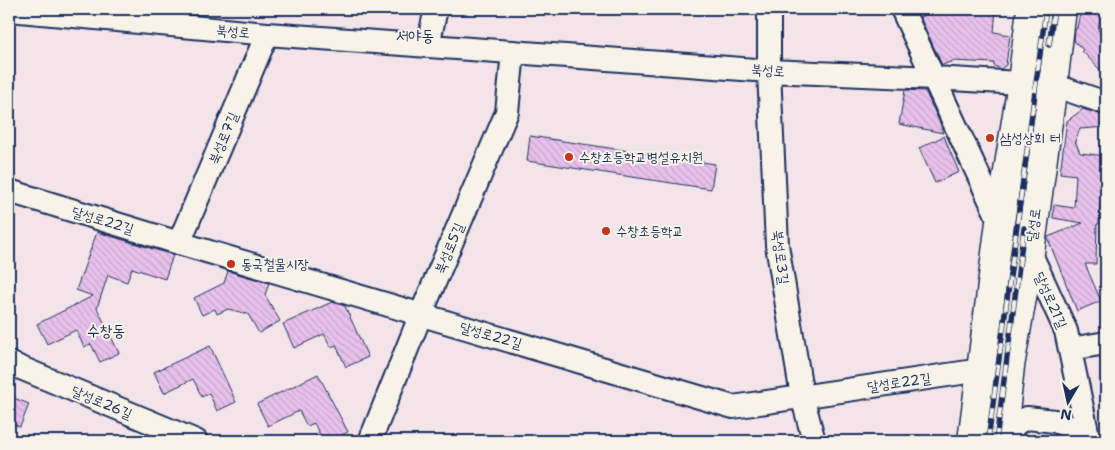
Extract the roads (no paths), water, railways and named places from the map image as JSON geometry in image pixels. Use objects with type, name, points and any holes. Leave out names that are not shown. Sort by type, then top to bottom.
[{"type":"main road","points":[[972,441],[1000,222],[1022,83],[1031,9]]},
{"type":"main road","name":"달성로","points":[[1002,441],[1010,366],[1030,252],[1062,9]]},
{"type":"street","points":[[428,45],[436,9]]},
{"type":"street","name":"북성로3길","points":[[769,9],[769,71],[777,245],[802,396],[814,441]]},
{"type":"street","points":[[902,9],[1000,222]]},
{"type":"street","name":"북성로","points":[[9,10],[267,34],[769,71],[1053,85],[1106,103]]},
{"type":"street","name":"북성로7길","points":[[179,243],[267,34]]},
{"type":"street","name":"북성로5길","points":[[370,441],[421,314],[507,112],[513,52]]},
{"type":"street","name":"달성로22길","points":[[9,191],[733,407],[981,370]]},
{"type":"street","name":"달성로21길","points":[[1030,252],[1066,331],[1089,440]]},
{"type":"street","points":[[1070,349],[1106,343]]},
{"type":"street","name":"달성로26길","points":[[9,364],[196,441]]},
{"type":"street","points":[[1006,441],[1015,424],[1028,418],[1055,421],[1066,425],[1089,440]]},
{"type":"railway","points":[[988,441],[1046,9]]},
{"type":"railway","points":[[1049,45],[1054,9]]},
{"type":"railway","points":[[996,441],[1024,228]]},
{"type":"place","name":"삼성상회 터","points":[[990,138]]},
{"type":"place","name":"수창초등학교병설유치원","points":[[569,157]]},
{"type":"place","name":"수창초등학교","points":[[606,231]]},
{"type":"place","name":"동국철물시장","points":[[231,264]]},
{"type":"district","name":"서야동","points":[[415,35]]},
{"type":"district","name":"수창동","points":[[106,330]]}]
